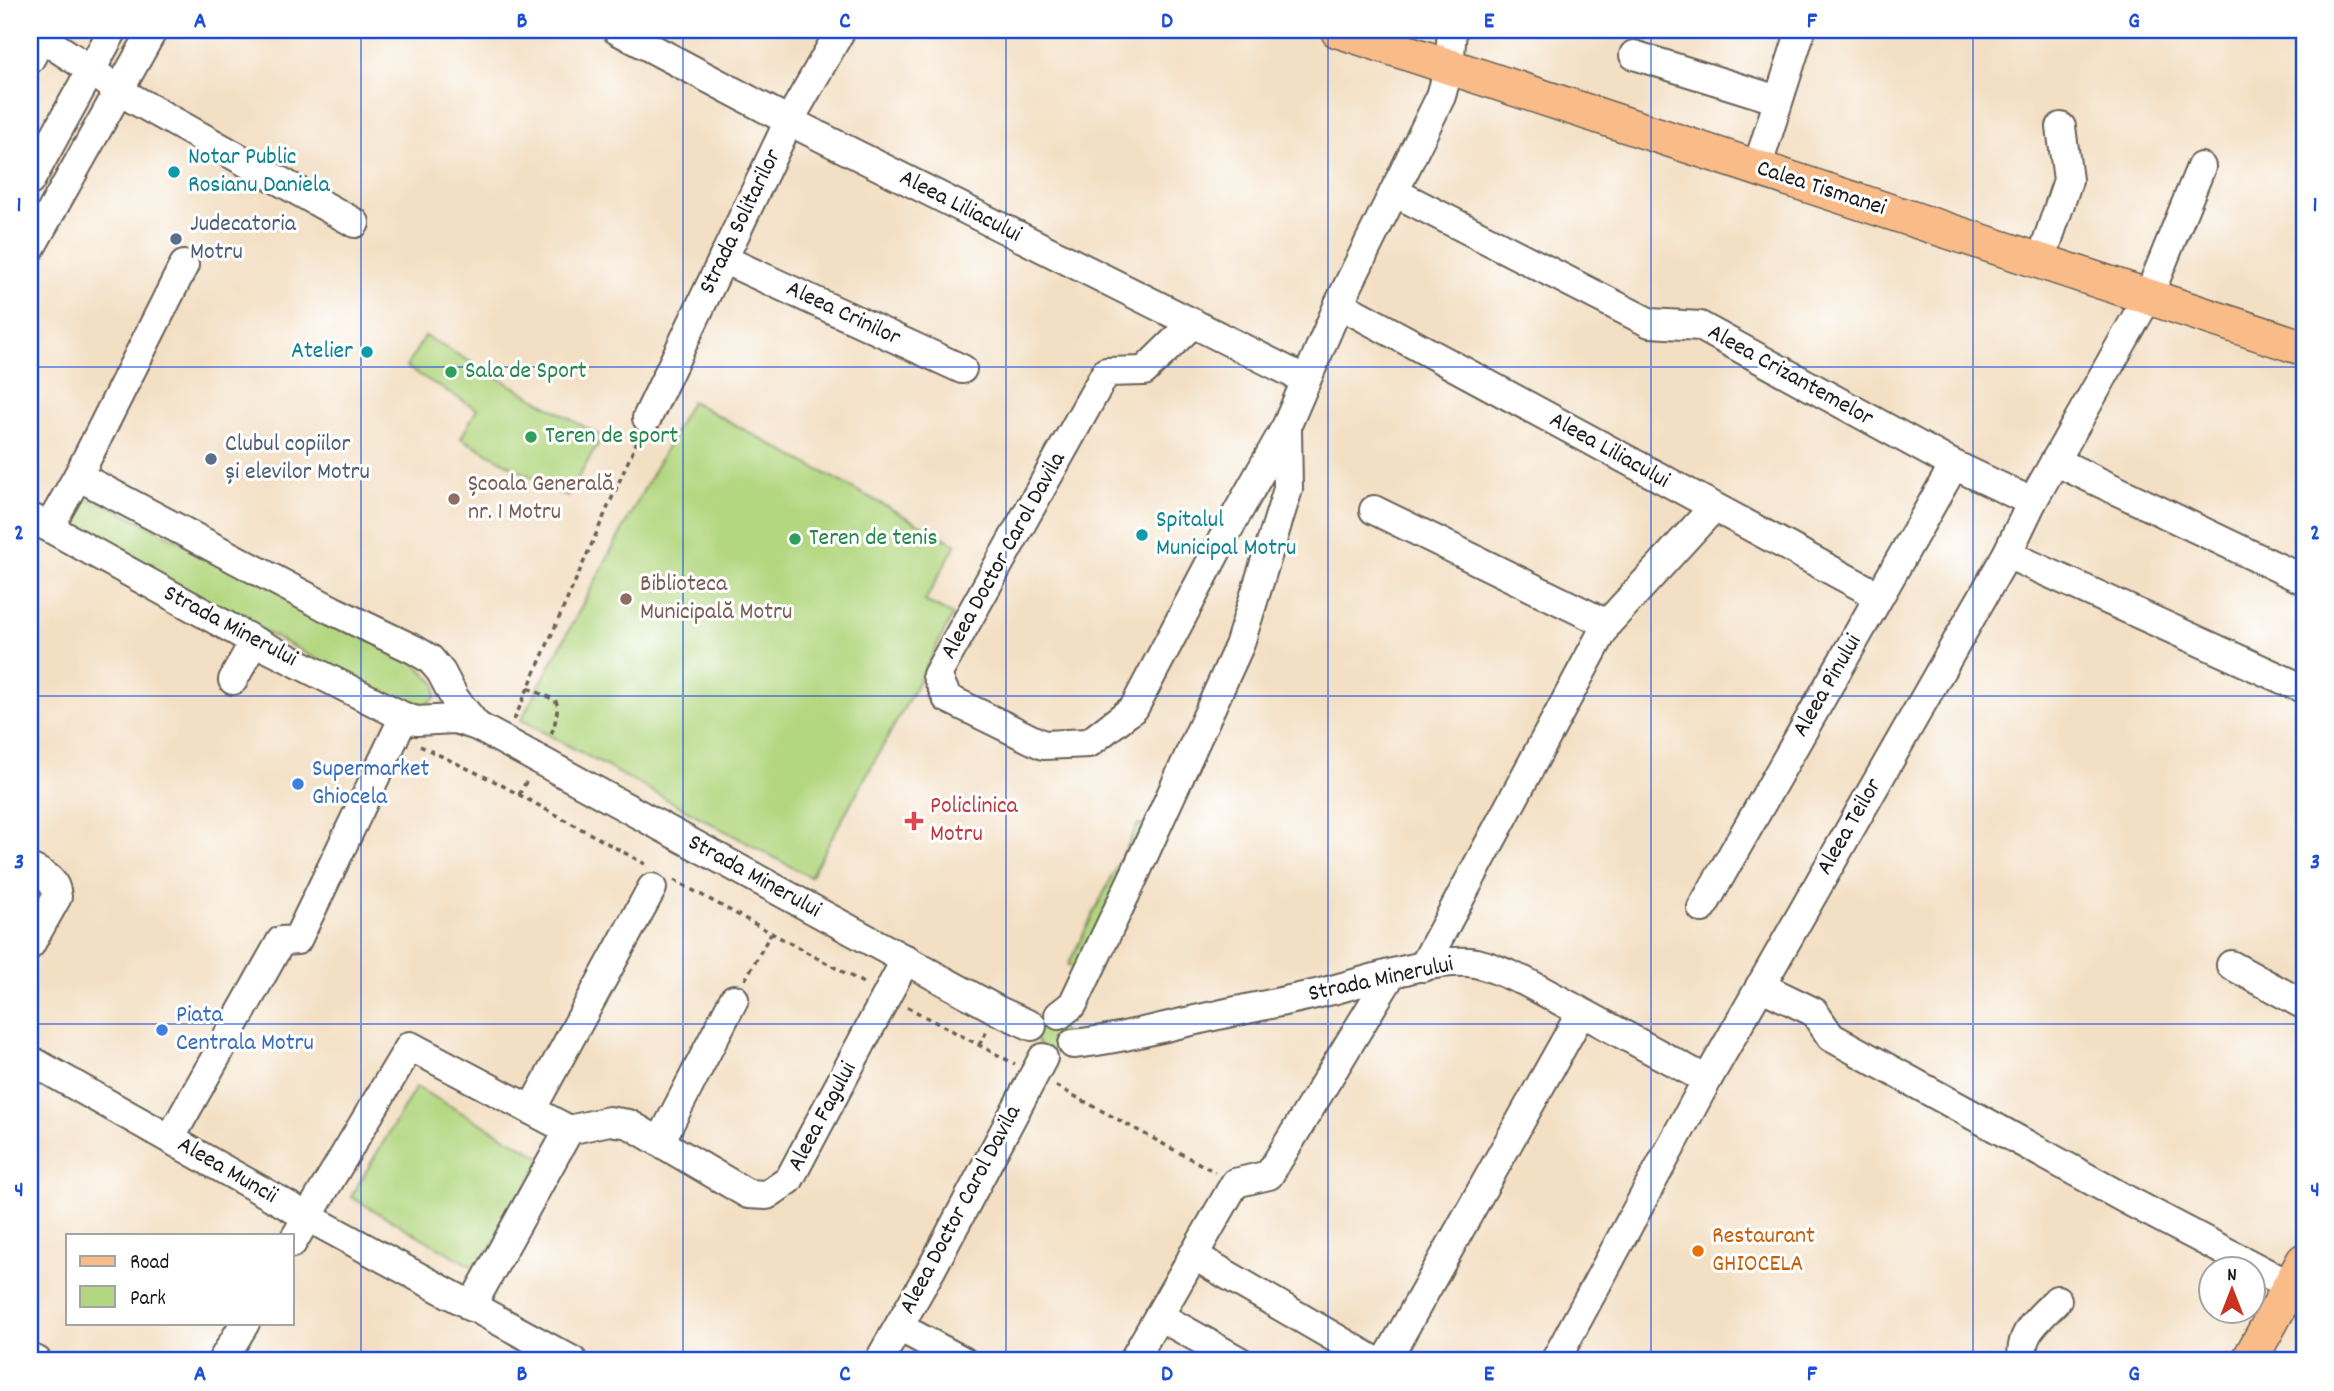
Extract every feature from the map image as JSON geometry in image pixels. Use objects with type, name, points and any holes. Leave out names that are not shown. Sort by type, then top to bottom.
[{"type":"main road","name":"Calea Tismanei","points":[[1338,30],[2304,348]]},
{"type":"main road","points":[[2249,1361],[2297,1273]]},
{"type":"street","points":[[30,181],[113,30]]},
{"type":"street","points":[[30,249],[153,30]]},
{"type":"street","name":"Aleea Liliacului","points":[[617,30],[789,121],[1306,380]]},
{"type":"street","name":"Strada Solitarilor","points":[[647,418],[789,121],[841,30]]},
{"type":"street","name":"Aleea Doctor Carol Davila","points":[[1193,323],[1144,371],[1107,372],[937,675],[947,698],[1043,745],[1089,744],[1134,708],[1226,533],[1287,425],[1339,304],[1441,96],[1449,68],[1452,30]]},
{"type":"street","points":[[1757,168],[1801,30]]},
{"type":"street","points":[[37,39],[91,69],[119,90],[355,223]]},
{"type":"street","points":[[1634,55],[1778,100]]},
{"type":"street","points":[[2041,260],[2068,180],[2061,127]]},
{"type":"street","name":"Aleea Teilor","points":[[1555,1361],[1707,1080],[2007,554],[2032,502],[2149,295],[2201,167]]},
{"type":"street","name":"Aleea Crizantemelor","points":[[1394,192],[1650,323],[1700,326],[1954,465],[2032,502]]},
{"type":"street","name":"Aleea Crinilor","points":[[723,259],[962,369]]},
{"type":"street","points":[[36,523],[78,476],[184,265]]},
{"type":"street","name":"Aleea Liliacului","points":[[1339,304],[1879,596]]},
{"type":"street","name":"Aleea Doctor Carol Davila","points":[[1059,1015],[1073,1003],[1077,995],[1239,646],[1288,489],[1287,425]]},
{"type":"street","points":[[2056,461],[2304,580]]},
{"type":"street","name":"Aleea Pinului","points":[[1702,908],[1954,465]]},
{"type":"street","name":"Strada Minerului","points":[[78,476],[430,659],[441,672],[454,699],[477,726]]},
{"type":"street","points":[[1423,967],[1607,624],[1713,508]]},
{"type":"street","points":[[1374,510],[1607,624]]},
{"type":"street","name":"Strada Minerului","points":[[36,523],[254,641],[400,726],[416,721],[455,719],[477,726],[999,1011],[1032,1026]]},
{"type":"street","points":[[2007,554],[2304,689]]},
{"type":"street","points":[[233,680],[254,641]]},
{"type":"street","points":[[170,1139],[281,941],[297,940],[400,726]]},
{"type":"street","points":[[30,868],[51,879],[57,888],[57,897],[30,945]]},
{"type":"street","points":[[531,1110],[657,877]]},
{"type":"street","name":"Aleea Fagului","points":[[569,1130],[609,1121],[629,1124],[748,1194],[767,1195],[789,1180],[906,960]]},
{"type":"street","name":"Strada Minerului","points":[[1073,1044],[1113,1040],[1302,998],[1446,962],[1470,962],[1524,981],[1707,1080]]},
{"type":"street","points":[[2231,965],[2304,1005]]},
{"type":"street","points":[[1133,1361],[1235,1182],[1269,1175],[1391,975]]},
{"type":"street","points":[[1760,986],[1814,1012],[1831,1037],[2117,1194],[2297,1273]]},
{"type":"street","points":[[660,1142],[734,999]]},
{"type":"street","points":[[1386,1361],[1581,1013]]},
{"type":"street","points":[[1046,1015],[1059,1015],[1073,1028],[1073,1044],[1066,1055],[1038,1066],[1030,1045],[1032,1026],[1046,1015]]},
{"type":"street","points":[[294,1240],[410,1046],[569,1130],[471,1307]]},
{"type":"street","name":"Aleea Muncii","points":[[30,1060],[308,1217],[573,1361]]},
{"type":"street","name":"Aleea Doctor Carol Davila","points":[[879,1361],[932,1268],[1038,1066]]},
{"type":"street","points":[[1193,1255],[1375,1361]]},
{"type":"street","points":[[2023,1361],[2021,1348],[2024,1335],[2057,1300]]},
{"type":"street","points":[[1159,1316],[1239,1361]]},
{"type":"street","points":[[222,1361],[244,1324]]},
{"type":"street","points":[[899,1327],[963,1361]]},
{"type":"street","points":[[30,1358],[37,1361]]},
{"type":"path","points":[[505,741],[647,418]]},
{"type":"path","points":[[400,726],[657,877],[771,933],[887,996],[1038,1066],[1235,1182]]},
{"type":"path","points":[[734,999],[771,933]]},
{"type":"green space","name":"Teren de sport","points":[[425,336],[602,437],[567,497],[461,438],[477,409],[406,367]]},
{"type":"green space","points":[[691,401],[956,544],[925,601],[953,615],[810,877],[521,720]]},
{"type":"green space","points":[[87,500],[98,500],[407,655],[436,684],[436,696],[423,708],[409,708],[92,540],[80,531],[75,522],[77,512]]},
{"type":"green space","points":[[1138,824],[1147,828],[1079,971],[1068,965]]},
{"type":"green space","points":[[1050,1022],[1060,1026],[1064,1036],[1060,1046],[1050,1050],[1040,1046],[1036,1036],[1040,1026]]},
{"type":"green space","points":[[416,1087],[543,1158],[478,1270],[351,1197]]},
{"type":"place","name":"Notar Public Rosianu Daniela","points":[[174,172]]},
{"type":"place","name":"Judecatoria Motru","points":[[176,239]]},
{"type":"place","name":"Atelier","points":[[367,352]]},
{"type":"place","name":"Sala de Sport","points":[[451,372]]},
{"type":"place","name":"Teren de sport","points":[[531,437]]},
{"type":"place","name":"Clubul copiilor și elevilor Motru","points":[[211,459]]},
{"type":"place","name":"Școala Generală nr. 1 Motru","points":[[454,499]]},
{"type":"place","name":"Spitalul Municipal Motru","points":[[1142,535]]},
{"type":"place","name":"Teren de tenis","points":[[795,539]]},
{"type":"place","name":"Biblioteca Municipală Motru","points":[[626,599]]},
{"type":"place","name":"Supermarket Ghiocela","points":[[298,784]]},
{"type":"place","name":"Policlinica Motru","points":[[914,821]]},
{"type":"place","name":"Piata Centrala Motru","points":[[162,1030]]},
{"type":"place","name":"Restaurant GHIOCELA","points":[[1698,1251]]}]
